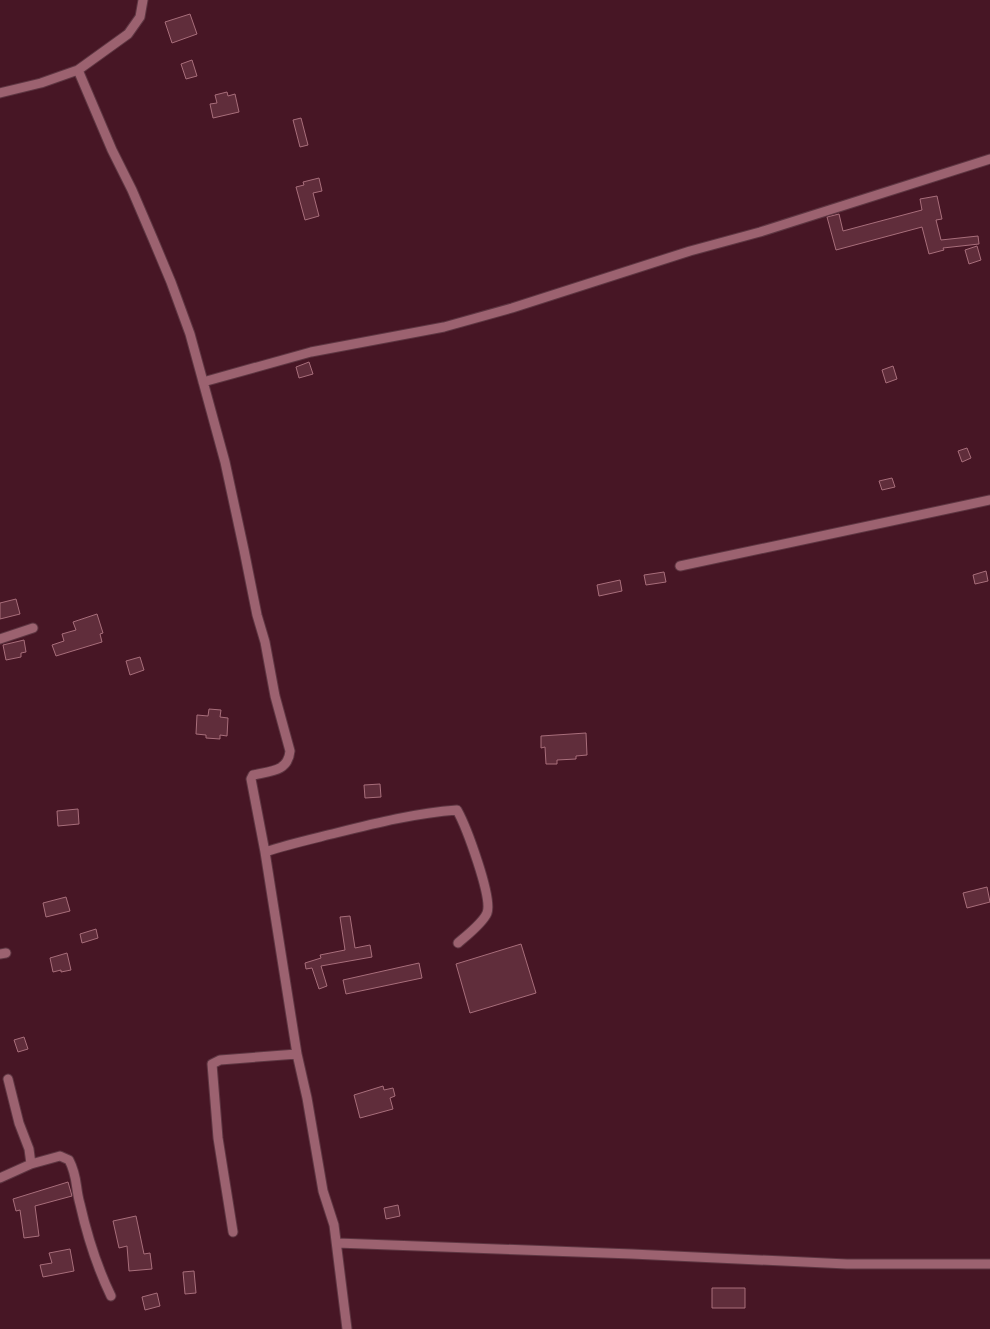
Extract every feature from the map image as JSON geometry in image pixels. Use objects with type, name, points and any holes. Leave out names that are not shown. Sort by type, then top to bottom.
[{"type":"street","points":[[0,92],[41,83],[78,70],[128,34],[140,17],[144,0]]},
{"type":"street","points":[[78,70],[112,150],[132,190],[171,282],[190,334],[225,462],[256,615],[265,642],[275,696],[290,751],[286,765],[277,770],[253,775],[250,780],[265,852],[297,1054],[307,1098],[323,1191],[334,1225],[347,1329]]},
{"type":"street","points":[[203,382],[310,352],[444,327],[512,308],[990,159]]},
{"type":"street","points":[[680,566],[990,500]]},
{"type":"street","points":[[0,640],[33,628]]},
{"type":"street","points":[[265,852],[295,842],[381,822],[433,812],[457,810],[466,825],[489,899],[487,913],[476,927],[458,943]]},
{"type":"street","points":[[232,1232],[218,1138],[212,1064],[220,1060],[297,1054]]},
{"type":"street","points":[[8,1080],[19,1123],[29,1149],[31,1164]]},
{"type":"street","points":[[0,1178],[31,1164],[60,1156],[69,1160],[75,1172],[80,1204],[98,1269],[111,1296]]},
{"type":"street","points":[[337,1243],[847,1264],[990,1264]]},
{"type":"building","points":[[190,14],[197,34],[172,43],[165,22]]},
{"type":"building","points":[[192,60],[197,76],[186,79],[181,64]]},
{"type":"building","points":[[227,92],[228,96],[235,94],[239,112],[213,118],[210,104],[217,103],[215,95]]},
{"type":"building","points":[[301,118],[308,145],[300,147],[293,120]]},
{"type":"building","points":[[319,178],[322,191],[313,193],[319,216],[305,220],[296,187],[304,185],[303,182]]},
{"type":"building","points":[[937,196],[942,219],[936,220],[941,240],[978,236],[979,244],[943,248],[944,250],[929,254],[922,227],[836,250],[827,217],[839,214],[843,231],[922,210],[920,199]]},
{"type":"building","points":[[977,246],[981,260],[969,264],[965,250]]},
{"type":"building","points":[[309,362],[313,374],[299,378],[296,367]]},
{"type":"building","points":[[893,366],[897,379],[886,383],[882,370]]},
{"type":"building","points":[[967,448],[971,458],[962,462],[958,451]]},
{"type":"building","points":[[892,478],[895,487],[882,490],[879,481]]},
{"type":"building","points":[[986,571],[988,581],[975,584],[973,575]]},
{"type":"building","points":[[664,572],[666,582],[646,585],[644,575]]},
{"type":"building","points":[[620,580],[622,591],[599,596],[597,585]]},
{"type":"building","points":[[16,599],[20,614],[0,619],[0,603]]},
{"type":"building","points":[[97,614],[103,633],[100,634],[102,642],[56,656],[52,645],[64,641],[62,634],[76,630],[73,622]]},
{"type":"building","points":[[24,640],[26,652],[21,653],[21,657],[6,660],[3,645]]},
{"type":"building","points":[[140,657],[144,670],[130,675],[126,661]]},
{"type":"building","points":[[209,709],[221,710],[220,717],[228,718],[227,736],[220,735],[220,739],[206,738],[206,735],[196,734],[197,715],[208,716]]},
{"type":"building","points":[[586,733],[587,755],[576,756],[576,759],[557,760],[557,764],[546,764],[545,747],[541,748],[541,736]]},
{"type":"building","points":[[380,784],[381,797],[365,798],[364,785]]},
{"type":"building","points":[[78,809],[79,824],[58,826],[57,811]]},
{"type":"building","points":[[987,887],[990,902],[967,908],[963,893]]},
{"type":"building","points":[[66,897],[70,911],[46,917],[43,903]]},
{"type":"building","points":[[350,916],[355,948],[370,945],[372,957],[321,966],[327,986],[319,989],[312,968],[306,969],[305,963],[321,958],[320,955],[345,950],[340,917]]},
{"type":"building","points":[[96,929],[98,938],[82,943],[80,934]]},
{"type":"building","points":[[521,944],[536,993],[470,1013],[456,964]]},
{"type":"building","points":[[67,953],[71,970],[53,972],[50,958]]},
{"type":"building","points":[[419,963],[422,978],[346,994],[343,980]]},
{"type":"building","points":[[24,1037],[28,1049],[18,1052],[14,1040]]},
{"type":"building","points":[[383,1086],[384,1090],[393,1088],[395,1096],[390,1098],[393,1109],[360,1118],[354,1095]]},
{"type":"building","points":[[68,1182],[72,1196],[35,1206],[39,1236],[24,1238],[20,1210],[16,1211],[13,1199]]},
{"type":"building","points":[[398,1205],[400,1216],[386,1219],[384,1208]]},
{"type":"building","points":[[136,1216],[144,1254],[150,1253],[152,1269],[129,1271],[127,1246],[119,1248],[113,1221]]},
{"type":"building","points":[[70,1249],[74,1271],[43,1277],[40,1265],[52,1263],[49,1253]]},
{"type":"building","points":[[194,1271],[196,1293],[185,1294],[183,1272]]},
{"type":"building","points":[[712,1288],[745,1288],[745,1308],[712,1308]]},
{"type":"building","points":[[157,1293],[160,1306],[145,1310],[142,1297]]}]
